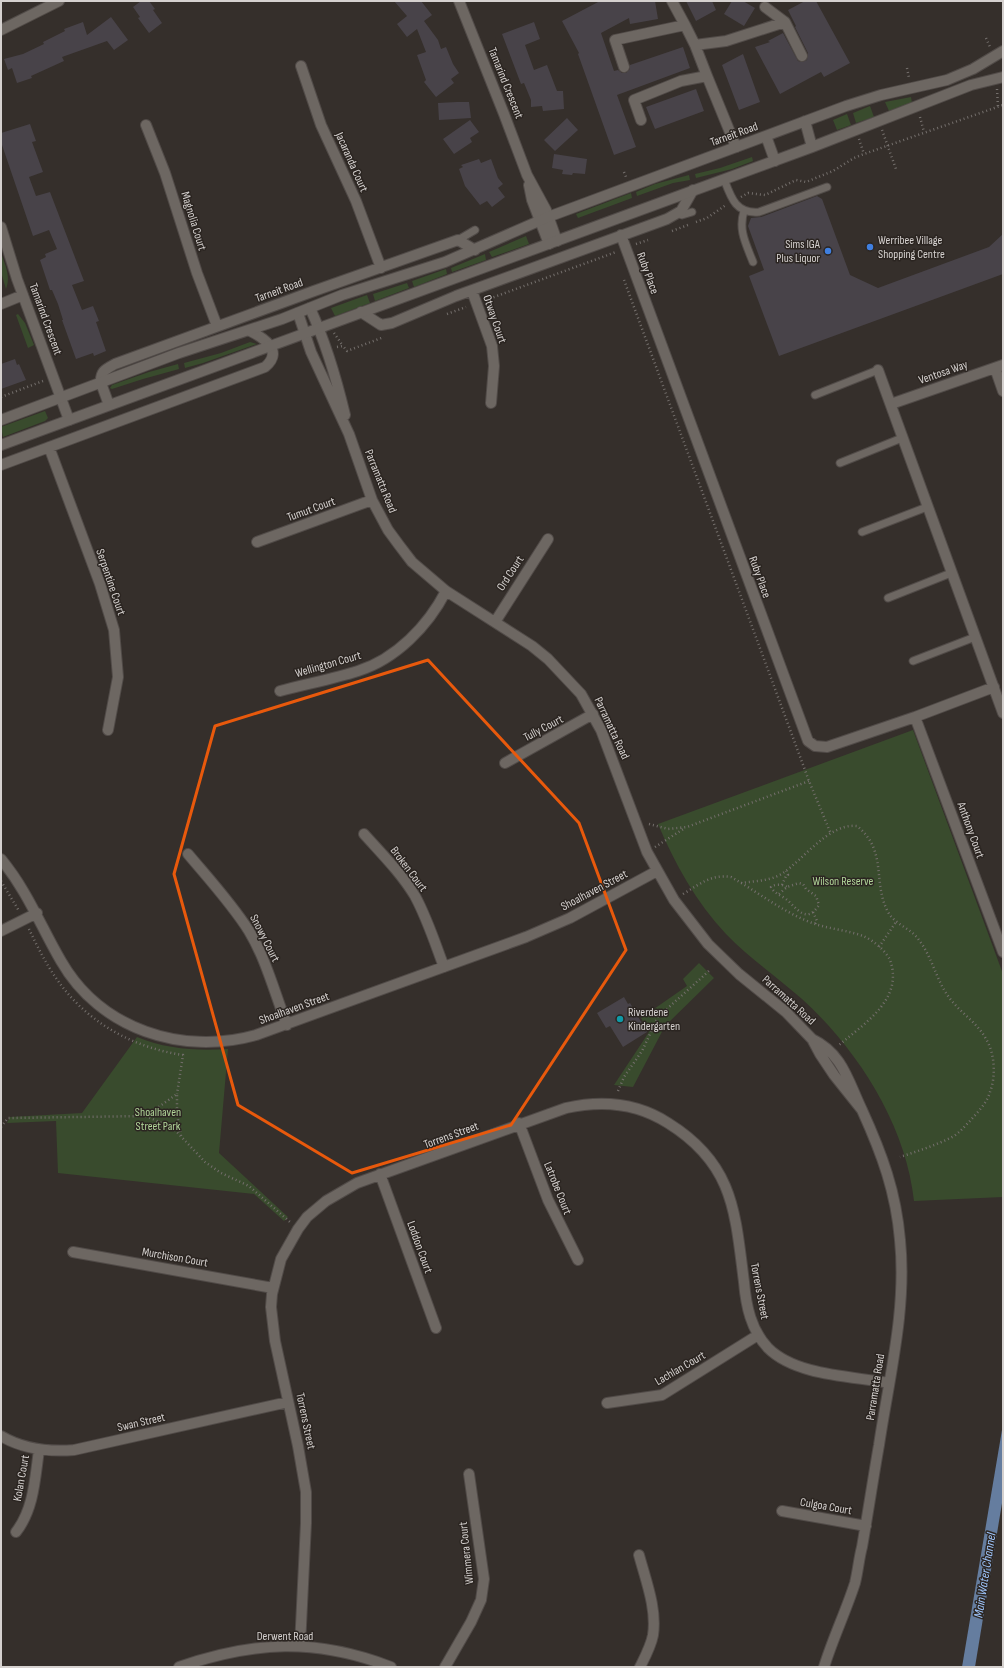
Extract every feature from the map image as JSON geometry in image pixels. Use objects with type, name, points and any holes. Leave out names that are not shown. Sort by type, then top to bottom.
[{"type":"street","points":[[1,30],[59,1]]},
{"type":"street","name":"Tamarind Crescent","points":[[459,1],[527,175],[532,200],[544,219],[553,242]]},
{"type":"street","points":[[672,1],[695,45],[736,147]]},
{"type":"street","points":[[765,7],[785,22],[802,56]]},
{"type":"street","points":[[695,45],[726,41],[785,22]]},
{"type":"street","points":[[624,67],[615,40],[685,24]]},
{"type":"street","name":"Tarneit Road","points":[[1,420],[179,353],[298,313],[342,295],[445,262],[544,219],[805,121],[881,95],[947,80],[974,69],[1003,51]]},
{"type":"street","name":"Jacaranda Court","points":[[301,66],[321,125],[356,201],[381,268]]},
{"type":"street","points":[[641,120],[634,100],[681,81],[707,76]]},
{"type":"street","points":[[1,445],[775,161],[971,85],[1003,77]]},
{"type":"street","points":[[805,121],[812,147]]},
{"type":"street","name":"Magnolia Court","points":[[146,124],[165,173],[197,273],[217,326]]},
{"type":"street","points":[[766,136],[775,161]]},
{"type":"street","points":[[361,312],[381,325],[385,325],[678,213],[681,211],[693,190]]},
{"type":"street","name":"Tamarind Crescent","points":[[1,227],[23,295],[69,420]]},
{"type":"street","name":"Ruby Place","points":[[621,235],[806,739],[815,746],[827,747],[915,717],[994,687]]},
{"type":"street","points":[[458,240],[475,250]]},
{"type":"street","name":"Tarneit Road","points":[[101,383],[101,377],[105,369],[217,326],[458,240]]},
{"type":"street","name":"Otway Court","points":[[472,291],[492,346],[494,366],[491,403]]},
{"type":"street","points":[[1,304],[23,295]]},
{"type":"street","name":"Parramatta Road","points":[[310,308],[335,372],[349,434]]},
{"type":"street","name":"Parramatta Road","points":[[298,313],[311,352],[349,434],[372,500],[388,530],[399,546],[412,562],[446,591],[495,622],[548,659],[581,694],[593,714],[609,750],[647,852],[674,900],[708,944],[739,974],[786,1012],[812,1039],[834,1076],[862,1110]]},
{"type":"street","points":[[1,465],[265,367],[272,358],[273,352],[264,338],[250,330]]},
{"type":"street","points":[[999,366],[1003,391]]},
{"type":"street","name":"Ventosa Way","points":[[891,404],[999,366]]},
{"type":"street","points":[[878,370],[1003,713]]},
{"type":"street","points":[[101,383],[109,405]]},
{"type":"street","name":"Serpentine Court","points":[[49,448],[100,584],[114,630],[118,677],[108,730]]},
{"type":"street","name":"Tumut Court","points":[[257,542],[372,500]]},
{"type":"street","name":"Ord Court","points":[[495,622],[548,539]]},
{"type":"street","name":"Wellington Court","points":[[280,691],[359,671],[382,661],[410,639],[439,606],[446,591]]},
{"type":"street","name":"Tully Court","points":[[505,763],[593,714]]},
{"type":"street","name":"Anthony Court","points":[[915,717],[1003,952]]},
{"type":"street","name":"Broken Court","points":[[364,834],[399,874],[414,895],[444,967]]},
{"type":"street","name":"Snowy Court","points":[[188,854],[239,916],[250,932],[265,966],[287,1025]]},
{"type":"street","name":"Shoalhaven Street","points":[[1,859],[23,889],[61,962],[74,980],[102,1008],[121,1020],[157,1036],[176,1040],[223,1042],[238,1040],[287,1025],[551,927],[657,871]]},
{"type":"street","points":[[1,931],[36,913]]},
{"type":"street","name":"Parramatta Road","points":[[812,1039],[831,1051],[845,1072],[884,1162],[894,1199],[900,1240],[902,1282],[900,1309],[866,1526],[855,1581],[824,1667]]},
{"type":"street","name":"Torrens Street","points":[[300,1646],[307,1503],[304,1477],[272,1323],[271,1307],[273,1288],[281,1259],[298,1229],[320,1206],[333,1196],[352,1185],[519,1123],[579,1105],[608,1104],[636,1108],[651,1114],[689,1137],[709,1158],[725,1183],[737,1225],[747,1308],[753,1326],[769,1349],[778,1356],[800,1367],[888,1383]]},
{"type":"street","name":"Latrobe Court","points":[[519,1123],[548,1200],[578,1260]]},
{"type":"street","name":"Loddon Court","points":[[380,1174],[436,1328]]},
{"type":"street","name":"Murchison Court","points":[[72,1252],[273,1288]]},
{"type":"street","name":"Lachlan Court","points":[[607,1404],[662,1395],[758,1335]]},
{"type":"street","name":"Swan Street","points":[[1,1436],[39,1450],[57,1452],[89,1448],[288,1402]]},
{"type":"street","name":"Kolan Court","points":[[16,1532],[25,1519],[31,1504],[39,1450]]},
{"type":"street","name":"Wimmera Court","points":[[445,1667],[471,1622],[481,1600],[484,1579],[469,1474]]},
{"type":"street","name":"Culgoa Court","points":[[782,1512],[866,1526]]},
{"type":"street","points":[[639,1555],[654,1613],[653,1635],[640,1667]]},
{"type":"street","name":"Derwent Road","points":[[179,1667],[230,1652],[263,1647],[300,1646],[348,1654],[390,1667]]},
{"type":"lane","points":[[724,179],[733,200],[744,211],[750,213],[760,212],[828,187]]},
{"type":"lane","points":[[744,211],[740,222],[753,262]]},
{"type":"lane","points":[[678,213],[682,215],[692,212]]},
{"type":"lane","points":[[458,240],[475,230]]},
{"type":"lane","points":[[814,395],[878,370]]},
{"type":"lane","points":[[840,463],[902,438]]},
{"type":"lane","points":[[862,532],[927,506]]},
{"type":"lane","points":[[888,598],[951,573]]},
{"type":"lane","points":[[913,661],[975,637]]},
{"type":"path","points":[[614,253],[616,260]]},
{"type":"path","points":[[622,274],[809,781],[828,830],[831,834]]},
{"type":"path","points":[[1,397],[53,377]]},
{"type":"path","points":[[647,852],[687,827],[809,781]]},
{"type":"path","points":[[635,820],[668,828],[687,827]]},
{"type":"path","points":[[741,883],[766,880],[775,877],[786,871],[806,853],[831,834],[849,825],[857,826],[868,838],[875,851],[883,901],[888,912],[896,922],[912,932],[918,938],[948,996],[957,1008],[979,1029],[986,1038],[991,1050],[993,1078],[990,1092],[976,1114],[960,1131],[946,1140],[900,1157]]},
{"type":"path","points":[[782,885],[786,876],[788,875],[786,871]]},
{"type":"path","points":[[674,900],[704,881],[714,877],[731,877],[790,914],[815,924],[866,937],[879,947],[888,957],[893,969],[893,982],[889,997],[871,1018],[831,1051]]},
{"type":"path","points":[[799,883],[803,884],[806,889],[816,896],[819,904],[813,912],[808,914],[796,910],[788,900],[776,893],[771,886],[782,885],[787,886],[799,883]]},
{"type":"path","points":[[779,894],[787,886]]},
{"type":"path","points":[[813,912],[817,920],[815,924]]},
{"type":"path","points":[[879,947],[896,922]]},
{"type":"path","points":[[618,1091],[624,1077],[642,1051],[658,1017],[710,970]]},
{"type":"path","points":[[146,1116],[177,1094],[177,1114],[181,1136]]},
{"type":"path","points":[[1,1127],[8,1118],[146,1116],[170,1127],[181,1136],[204,1162],[216,1170],[249,1186],[298,1229]]},
{"type":"highlighted area","points":[[428,660],[579,823],[626,950],[511,1125],[352,1173],[238,1105],[174,874],[215,726]]},
{"type":"green space","points":[[911,97],[912,103],[889,111],[885,102]]},
{"type":"green space","points":[[870,106],[874,117],[856,123],[853,113]]},
{"type":"green space","points":[[847,114],[851,125],[837,130],[833,120]]},
{"type":"green space","points":[[752,157],[753,161],[732,169],[696,178],[695,174],[720,168]]},
{"type":"green space","points":[[689,175],[690,180],[673,183],[637,196],[636,192],[655,184]]},
{"type":"green space","points":[[631,193],[632,198],[578,218],[576,214]]},
{"type":"green space","points":[[526,236],[529,244],[492,257],[489,252]]},
{"type":"green space","points":[[1,253],[8,275],[6,289],[1,272]]},
{"type":"green space","points":[[485,254],[486,260],[452,272],[451,268]]},
{"type":"green space","points":[[446,269],[447,274],[414,287],[412,281]]},
{"type":"green space","points":[[407,283],[409,288],[375,301],[373,294]]},
{"type":"green space","points":[[367,295],[370,303],[335,316],[331,308]]},
{"type":"green space","points":[[18,314],[25,323],[34,345],[28,348],[16,315]]},
{"type":"green space","points":[[250,342],[257,344],[185,368],[184,363],[221,353]]},
{"type":"green space","points":[[178,364],[179,369],[112,389],[110,388],[112,385]]},
{"type":"green space","points":[[45,411],[48,418],[45,421],[3,437],[1,427]]},
{"type":"green space","name":"Wilson Reserve","points":[[913,730],[1003,974],[1003,1197],[914,1201],[909,1173],[901,1145],[890,1117],[860,1065],[823,1019],[802,999],[744,951],[715,922],[687,882],[658,824]]},
{"type":"green space","points":[[699,963],[714,978],[665,1026],[633,1087],[614,1085],[649,1032],[641,1018],[687,986],[683,979]]},
{"type":"green space","name":"Shoalhaven Street Park","points":[[137,1037],[170,1047],[204,1050],[228,1049],[219,1153],[288,1217],[284,1221],[254,1194],[58,1173],[56,1121],[7,1123],[10,1117],[82,1113]]},
{"type":"water","name":"Main Water Channel","points":[[1003,1424],[1003,1497],[975,1667],[962,1667]]},
{"type":"building","points":[[141,1],[149,1],[162,23],[149,33],[138,18],[140,17],[133,7]]},
{"type":"building","points":[[394,1],[421,1],[432,15],[424,21],[438,40],[441,49],[446,47],[453,64],[459,73],[451,79],[454,83],[436,97],[424,82],[426,80],[417,55],[426,52],[417,29],[407,37],[397,24],[407,16]]},
{"type":"building","points":[[600,1],[655,1],[658,19],[630,24],[629,18],[601,33],[614,71],[618,70],[622,73],[626,73],[630,69],[630,65],[683,47],[690,68],[617,95],[636,147],[614,155],[578,54],[579,53],[562,21]]},
{"type":"building","points":[[686,1],[712,1],[716,10],[696,21]]},
{"type":"building","points":[[732,1],[743,1],[755,8],[744,26],[724,14]]},
{"type":"building","points":[[805,1],[816,1],[850,63],[824,77],[821,72],[780,94],[755,47],[770,42],[768,41],[783,33],[798,61],[802,62],[807,60],[808,53],[788,10]]},
{"type":"building","points":[[111,17],[128,40],[114,50],[107,41],[62,57],[64,61],[31,76],[32,78],[17,83],[12,68],[8,70],[4,59],[23,54],[44,44],[43,42],[65,31],[64,29],[83,22],[87,35]]},
{"type":"building","points":[[534,22],[540,39],[525,45],[534,70],[547,65],[557,91],[563,91],[564,109],[543,111],[542,106],[531,107],[531,100],[524,83],[521,84],[502,34]]},
{"type":"building","points":[[743,54],[760,102],[739,110],[722,65]]},
{"type":"building","points":[[696,89],[704,111],[655,129],[646,107]]},
{"type":"building","points":[[469,102],[471,118],[439,120],[438,103]]},
{"type":"building","points":[[567,118],[578,130],[555,151],[544,140]]},
{"type":"building","points":[[470,120],[479,132],[470,138],[472,142],[454,154],[443,139]]},
{"type":"building","points":[[30,124],[36,141],[32,142],[43,172],[29,177],[36,196],[50,192],[84,281],[72,285],[82,310],[93,306],[99,321],[96,322],[106,351],[94,356],[93,353],[76,359],[58,304],[52,290],[50,290],[40,260],[46,257],[45,254],[57,249],[49,230],[33,236],[1,142],[1,133]]},
{"type":"building","points":[[554,154],[587,159],[585,174],[562,174],[563,170],[552,168]]},
{"type":"building","points":[[479,159],[481,163],[491,159],[498,178],[503,184],[498,188],[505,197],[492,207],[487,201],[480,205],[465,186],[459,169],[463,167],[461,165]]},
{"type":"building","points":[[817,196],[822,199],[850,275],[878,288],[989,247],[1003,234],[1003,274],[779,356],[749,276],[764,270],[748,226],[751,218],[761,217]]},
{"type":"building","points":[[15,359],[17,365],[19,364],[26,380],[1,389],[1,364]]},
{"type":"building","name":"Riverdene Kindergarten","points":[[624,997],[628,1004],[630,1003],[647,1032],[623,1047],[610,1026],[606,1028],[597,1013]]},
{"type":"place","name":"Werribee Village Shopping Centre","points":[[870,247]]},
{"type":"place","name":"Sims IGA Plus Liquor","points":[[828,251]]},
{"type":"place","name":"Riverdene Kindergarten","points":[[620,1019]]}]
